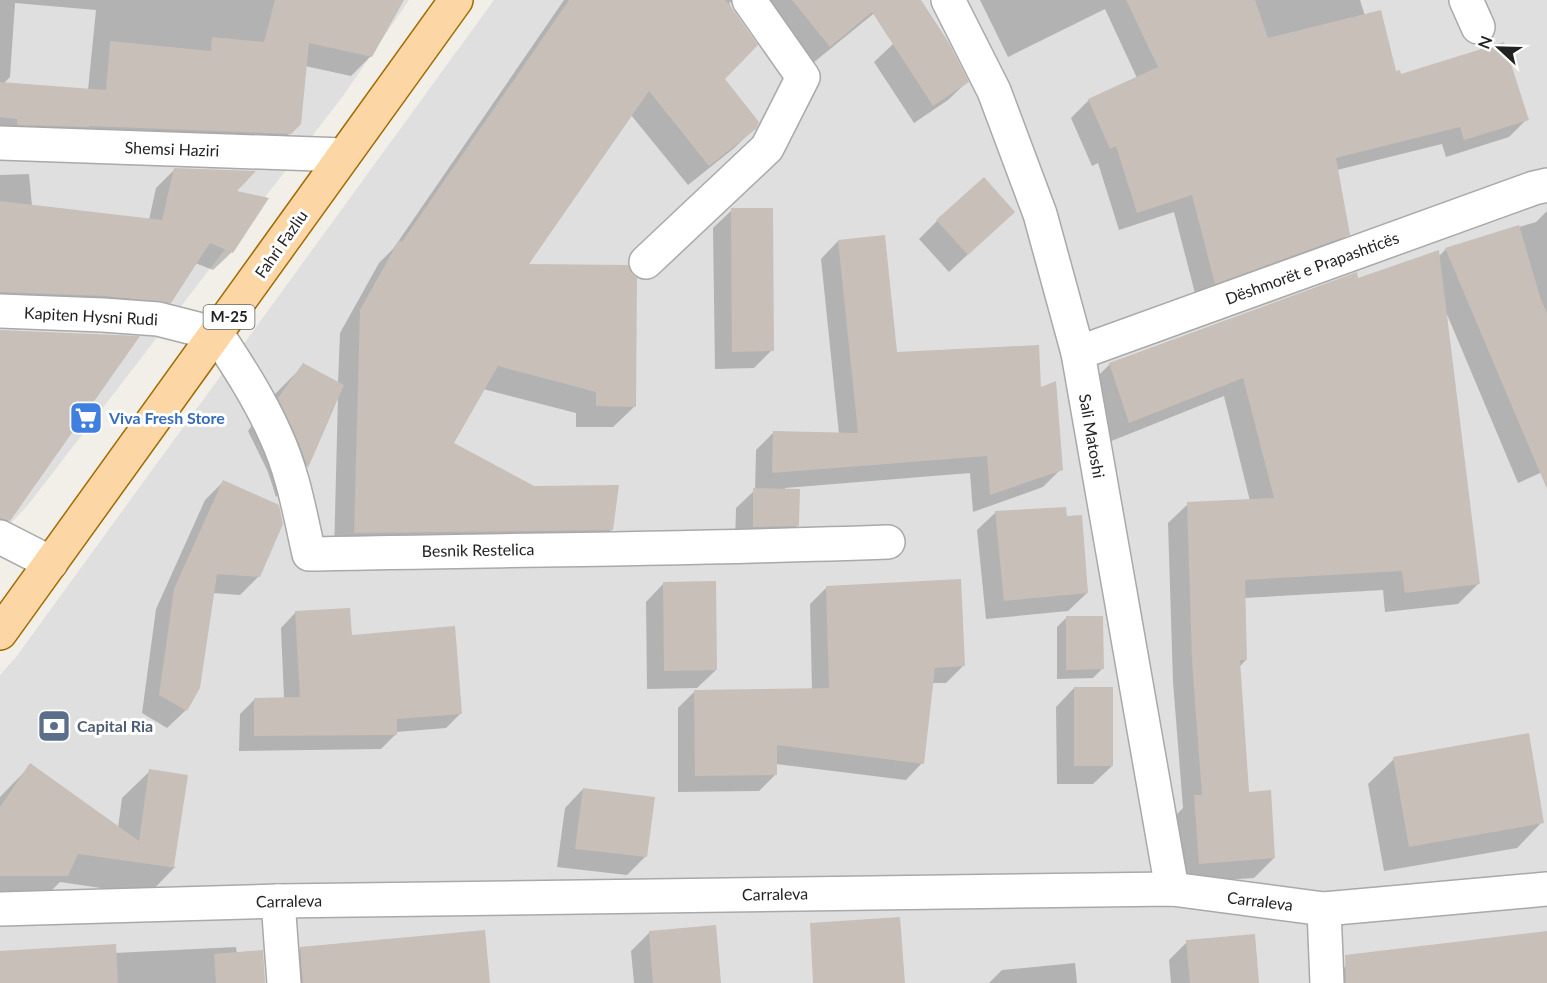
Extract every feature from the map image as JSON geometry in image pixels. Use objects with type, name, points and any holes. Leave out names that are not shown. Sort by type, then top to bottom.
[{"type":"main road","name":"Fahri Fazliu","points":[[0,633],[456,0]]},
{"type":"street","points":[[646,262],[767,148],[803,77],[748,0]]},
{"type":"street","name":"Sali Matoshi","points":[[948,0],[994,91],[1040,214],[1078,353],[1172,890]]},
{"type":"street","name":"Shemsi Haziri","points":[[0,143],[344,155]]},
{"type":"street","name":"Dëshmorët e Prapashticës","points":[[1078,353],[1547,185]]},
{"type":"street","name":"Kapiten Hysni Rudi","points":[[0,311],[158,319],[217,334]]},
{"type":"street","name":"Besnik Restelica","points":[[217,334],[253,391],[276,435],[294,489],[309,554],[746,547],[888,542]]},
{"type":"street","points":[[0,537],[51,563]]},
{"type":"street","name":"Carraleva","points":[[0,909],[278,900],[1172,890],[1324,909],[1547,889]]},
{"type":"street","points":[[278,900],[285,983]]},
{"type":"street","points":[[1324,909],[1327,983]]},
{"type":"shaded area","points":[[0,0],[409,0],[343,96],[28,505],[0,535]]},
{"type":"shaded area","points":[[494,0],[1547,0],[1547,983],[0,983],[0,675],[16,657]]},
{"type":"building","points":[[275,0],[404,0],[372,57],[309,43],[301,124],[291,134],[17,125],[17,119],[0,117],[0,82],[106,90],[110,41],[211,51],[212,37],[264,42]]},
{"type":"building","points":[[569,0],[725,0],[758,45],[725,79],[759,122],[756,129],[709,166],[649,91],[529,264],[628,265],[632,274],[637,278],[636,407],[596,406],[596,392],[498,366],[454,443],[534,486],[619,485],[613,530],[354,533],[360,310],[399,240],[402,242]]},
{"type":"building","points":[[792,0],[921,0],[949,43],[969,82],[933,106],[872,12],[830,47]]},
{"type":"building","points":[[1126,0],[1255,0],[1268,38],[1381,10],[1396,71],[1400,70],[1401,74],[1504,42],[1529,120],[1464,140],[1460,127],[1336,158],[1350,235],[1215,284],[1192,195],[1137,213],[1116,146],[1110,149],[1088,99],[1158,67]]},
{"type":"building","points":[[174,168],[256,171],[237,191],[269,198],[233,253],[210,243],[171,303],[104,296],[0,292],[0,201],[162,220]]},
{"type":"building","points":[[984,177],[1015,212],[968,255],[936,220]]},
{"type":"building","points":[[731,208],[773,208],[774,351],[732,352]]},
{"type":"building","points":[[1519,225],[1547,313],[1547,489],[1445,248]]},
{"type":"building","points":[[885,235],[897,352],[1039,345],[1041,387],[1056,381],[1063,470],[990,495],[987,456],[772,473],[773,431],[858,433],[838,240]]},
{"type":"building","points":[[1439,250],[1480,584],[1405,593],[1402,571],[1245,580],[1247,660],[1240,660],[1249,792],[1271,790],[1275,858],[1199,864],[1194,795],[1202,795],[1192,661],[1187,502],[1274,498],[1243,378],[1129,423],[1109,363],[1357,272],[1358,278]]},
{"type":"building","points":[[0,330],[140,336],[10,521],[0,518]]},
{"type":"building","points":[[303,363],[344,385],[308,468],[278,398]]},
{"type":"building","points":[[223,480],[279,505],[283,524],[260,577],[217,574],[200,688],[187,711],[159,695],[174,589]]},
{"type":"building","points":[[753,488],[800,489],[799,526],[753,527]]},
{"type":"building","points":[[1066,507],[1067,516],[1082,515],[1088,593],[1004,601],[995,511]]},
{"type":"building","points":[[961,579],[965,666],[935,668],[924,764],[777,745],[777,775],[695,776],[694,690],[829,688],[826,586]]},
{"type":"building","points":[[716,581],[717,670],[664,671],[663,582]]},
{"type":"building","points":[[350,608],[352,635],[455,626],[462,714],[397,719],[397,735],[254,736],[254,698],[300,697],[295,611]]},
{"type":"building","points":[[1066,616],[1103,616],[1104,669],[1066,670]]},
{"type":"building","points":[[1074,687],[1113,687],[1113,766],[1074,766]]},
{"type":"building","points":[[1529,733],[1544,823],[1409,847],[1393,757]]},
{"type":"building","points":[[30,763],[139,841],[149,769],[188,775],[174,866],[177,868],[78,854],[68,876],[0,876],[0,807]]},
{"type":"building","points":[[583,788],[655,797],[647,857],[575,849]]},
{"type":"building","points":[[900,917],[905,983],[813,983],[810,923]]},
{"type":"building","points":[[716,925],[721,983],[653,983],[649,931]]},
{"type":"building","points":[[485,930],[490,983],[303,983],[300,947]]},
{"type":"building","points":[[1547,931],[1547,983],[1346,983],[1345,955]]},
{"type":"building","points":[[1255,934],[1259,983],[1190,983],[1186,940]]},
{"type":"building","points":[[116,944],[118,983],[0,983],[0,951]]},
{"type":"building","points":[[263,950],[265,983],[216,983],[214,954]]},
{"type":"place","name":"Viva Fresh Store","points":[[86,418]]},
{"type":"place","name":"Capital Ria","points":[[54,726]]}]
